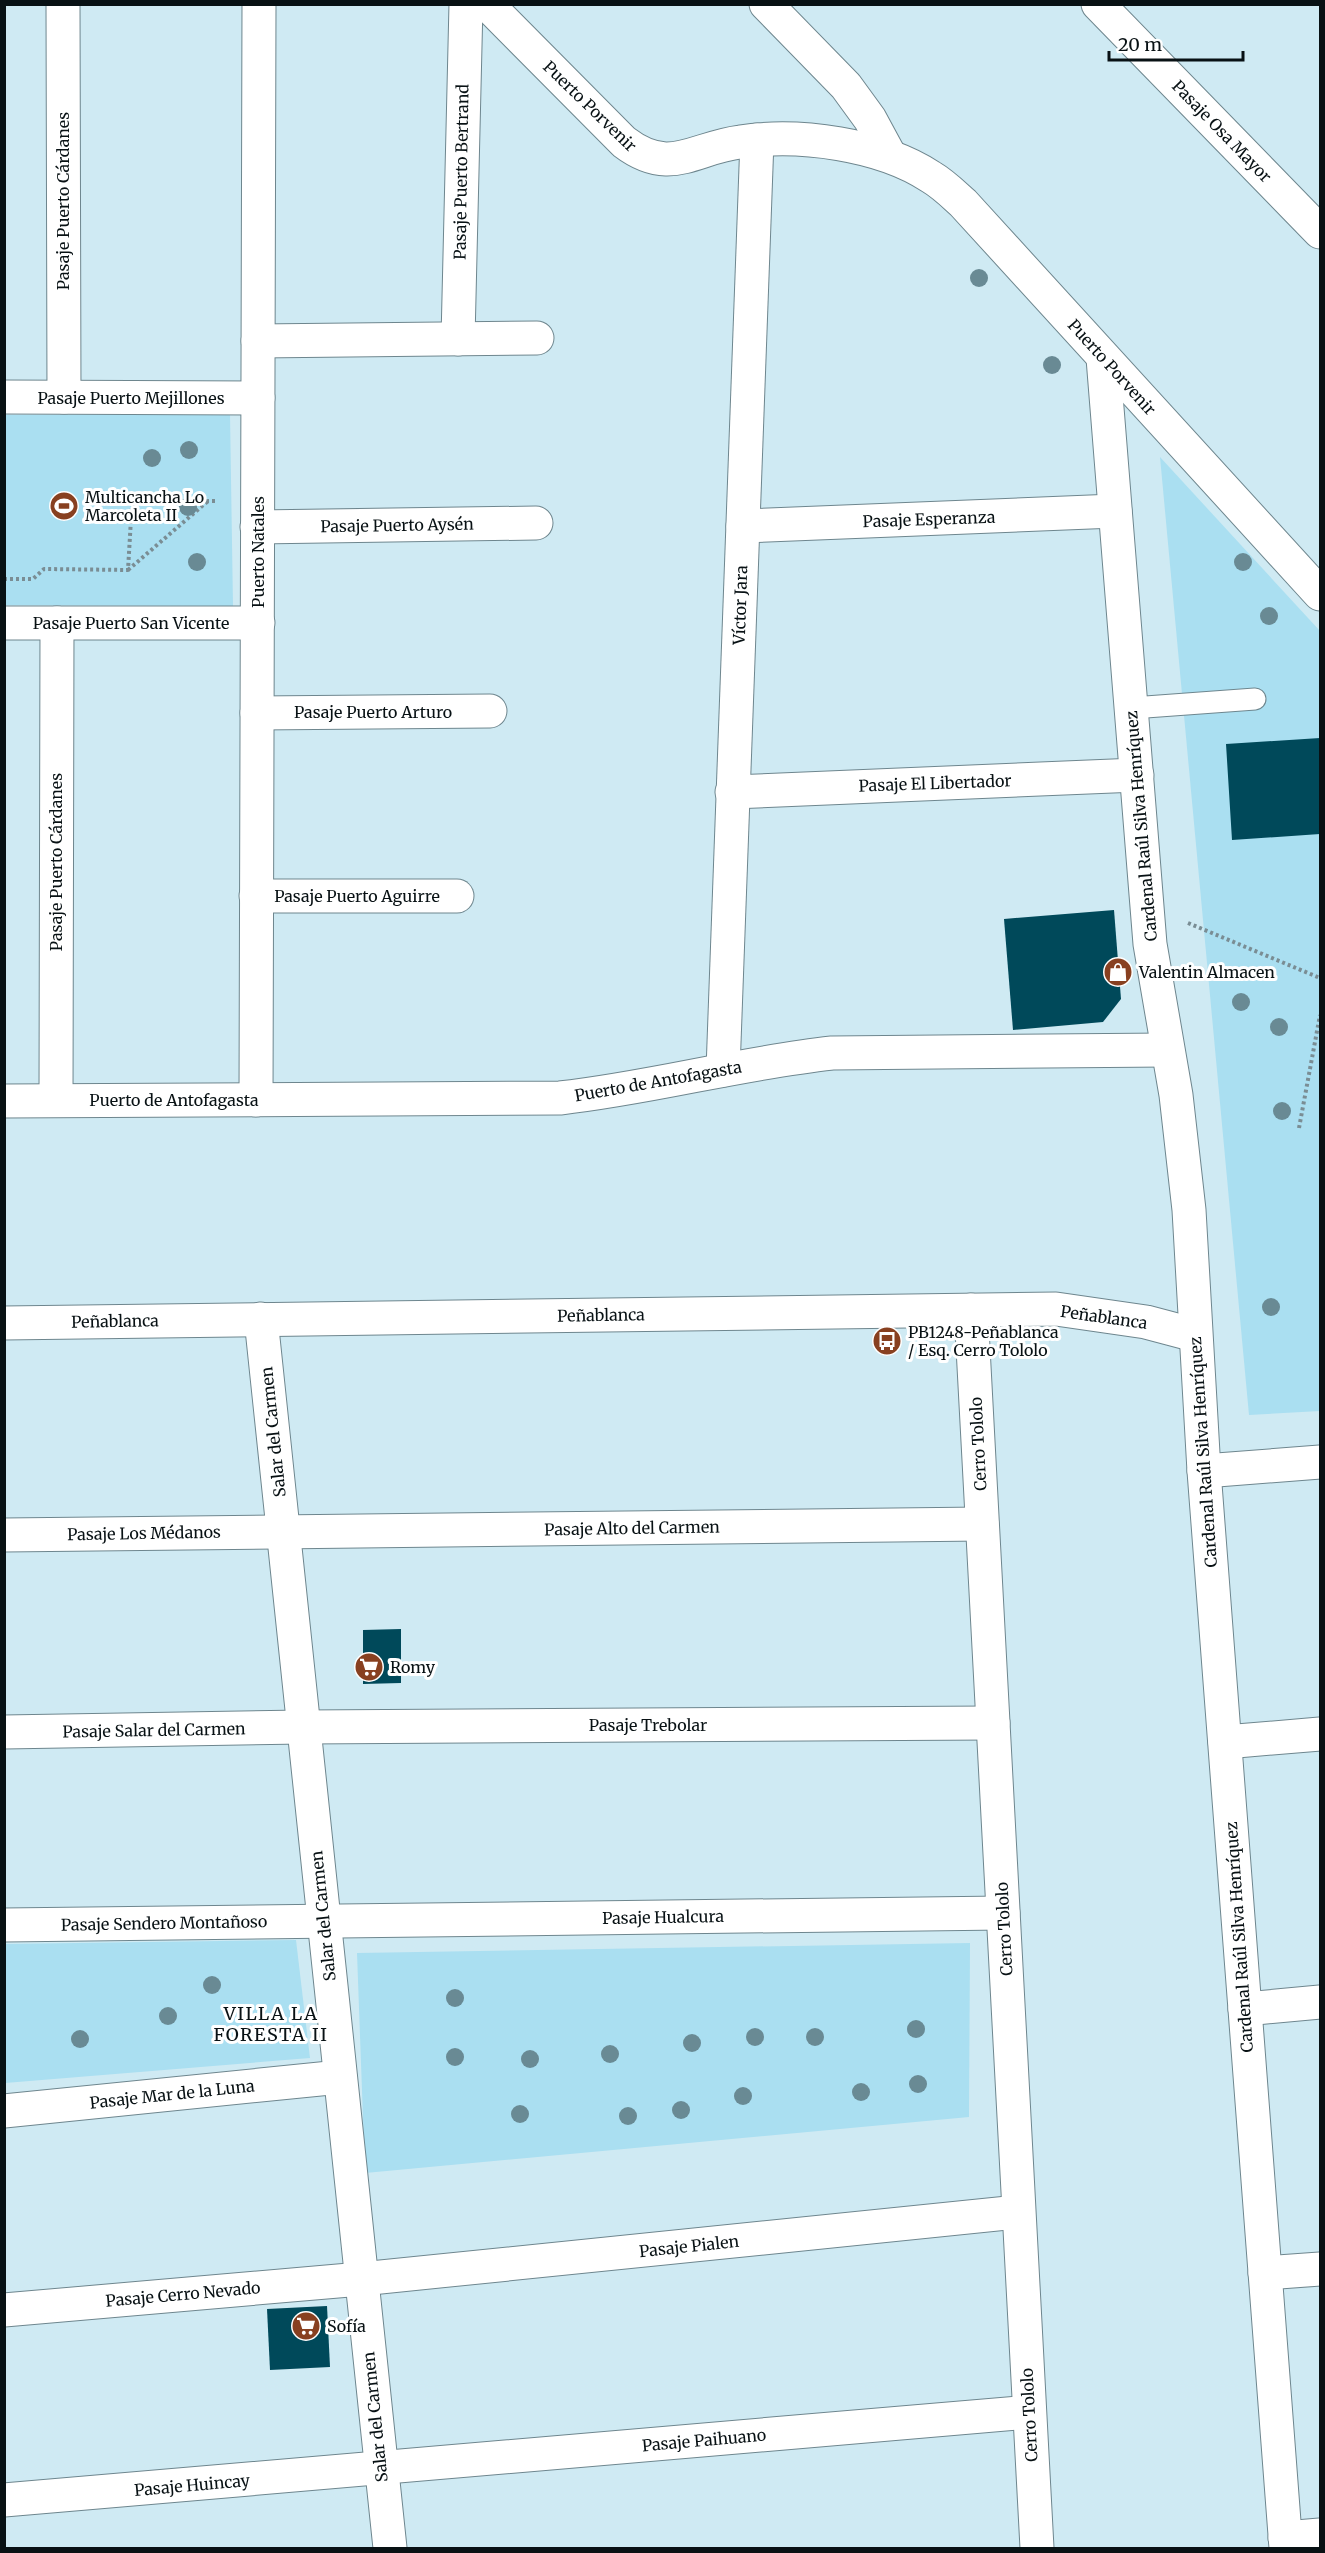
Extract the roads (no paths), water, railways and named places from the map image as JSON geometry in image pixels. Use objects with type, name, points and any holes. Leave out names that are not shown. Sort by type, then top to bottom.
[{"type":"street","name":"Pasaje Puerto Cárdanes","points":[[63,4],[64,397]]},
{"type":"street","name":"Puerto Natales","points":[[256,1100],[260,4]]},
{"type":"street","name":"Pasaje Puerto Bertrand","points":[[458,339],[466,4]]},
{"type":"street","name":"Puerto Porvenir","points":[[487,4],[624,142],[645,156],[658,160],[682,159],[724,145],[757,140],[836,144],[890,156],[931,176],[963,203],[1320,594]]},
{"type":"street","points":[[766,4],[846,86],[870,118],[890,156]]},
{"type":"street","name":"Pasaje Osa Mayor","points":[[1098,4],[1320,232]]},
{"type":"street","name":"Víctor Jara","points":[[723,1070],[757,140]]},
{"type":"street","points":[[258,341],[537,338]]},
{"type":"street","name":"Cardenal Raúl Silva Henríquez","points":[[1103,358],[1150,944],[1182,1141],[1189,1210],[1204,1471],[1285,2543]]},
{"type":"street","name":"Pasaje Puerto Mejillones","points":[[4,397],[258,398]]},
{"type":"street","name":"Pasaje Esperanza","points":[[743,526],[1115,511]]},
{"type":"street","name":"Pasaje Puerto Aysén","points":[[258,514],[536,523]]},
{"type":"street","name":"Pasaje Puerto San Vicente","points":[[4,623],[258,623]]},
{"type":"street","name":"Pasaje Puerto Cárdanes","points":[[56,1100],[57,623]]},
{"type":"street","name":"Pasaje Puerto Arturo","points":[[257,713],[490,711]]},
{"type":"street","name":"Pasaje El Libertador","points":[[732,792],[1137,775]]},
{"type":"street","name":"Pasaje Puerto Aguirre","points":[[256,896],[457,896]]},
{"type":"street","name":"Puerto de Antofagasta","points":[[4,1101],[560,1098],[607,1093],[723,1070],[832,1053],[1167,1050]]},
{"type":"street","name":"Peñablanca","points":[[4,1323],[1056,1309],[1146,1322],[1195,1335]]},
{"type":"street","name":"Cerro Tololo","points":[[971,1310],[1037,2548]]},
{"type":"street","name":"Salar del Carmen","points":[[261,1319],[390,2548]]},
{"type":"street","points":[[1204,1471],[1320,1462]]},
{"type":"street","name":"Pasaje Alto del Carmen","points":[[283,1531],[982,1524]]},
{"type":"street","name":"Pasaje Los Médanos","points":[[4,1535],[283,1531]]},
{"type":"street","name":"Pasaje Trebolar","points":[[303,1727],[993,1723]]},
{"type":"street","name":"Pasaje Salar del Carmen","points":[[4,1732],[303,1727]]},
{"type":"street","points":[[1225,1742],[1320,1734]]},
{"type":"street","name":"Pasaje Hualcura","points":[[323,1921],[1003,1913]]},
{"type":"street","name":"Pasaje Sendero Montañoso","points":[[4,1925],[323,1921]]},
{"type":"street","points":[[1245,2009],[1320,2002]]},
{"type":"street","name":"Pasaje Mar de la Luna","points":[[4,2111],[340,2077]]},
{"type":"street","name":"Pasaje Pialen","points":[[361,2279],[1018,2212]]},
{"type":"street","points":[[1265,2273],[1320,2269]]},
{"type":"street","name":"Pasaje Cerro Nevado","points":[[4,2310],[361,2279]]},
{"type":"street","name":"Pasaje Paihuano","points":[[380,2469],[1029,2412]]},
{"type":"street","name":"Pasaje Huincay","points":[[4,2500],[380,2469]]},
{"type":"street","points":[[1285,2543],[1320,2535]]},
{"type":"lane","points":[[1132,708],[1255,699]]},
{"type":"place","name":"Multicancha Lo Marcoleta II","points":[[64,506]]},
{"type":"place","name":"Valentin Almacen","points":[[1118,972]]},
{"type":"place","name":"PB1248-Peñablanca / Esq. Cerro Tololo","points":[[887,1341]]},
{"type":"place","name":"Romy","points":[[369,1667]]},
{"type":"place","name":"Sofía","points":[[306,2326]]},
{"type":"district","name":"VILLA LA FORESTA II","points":[[271,2023]]}]
